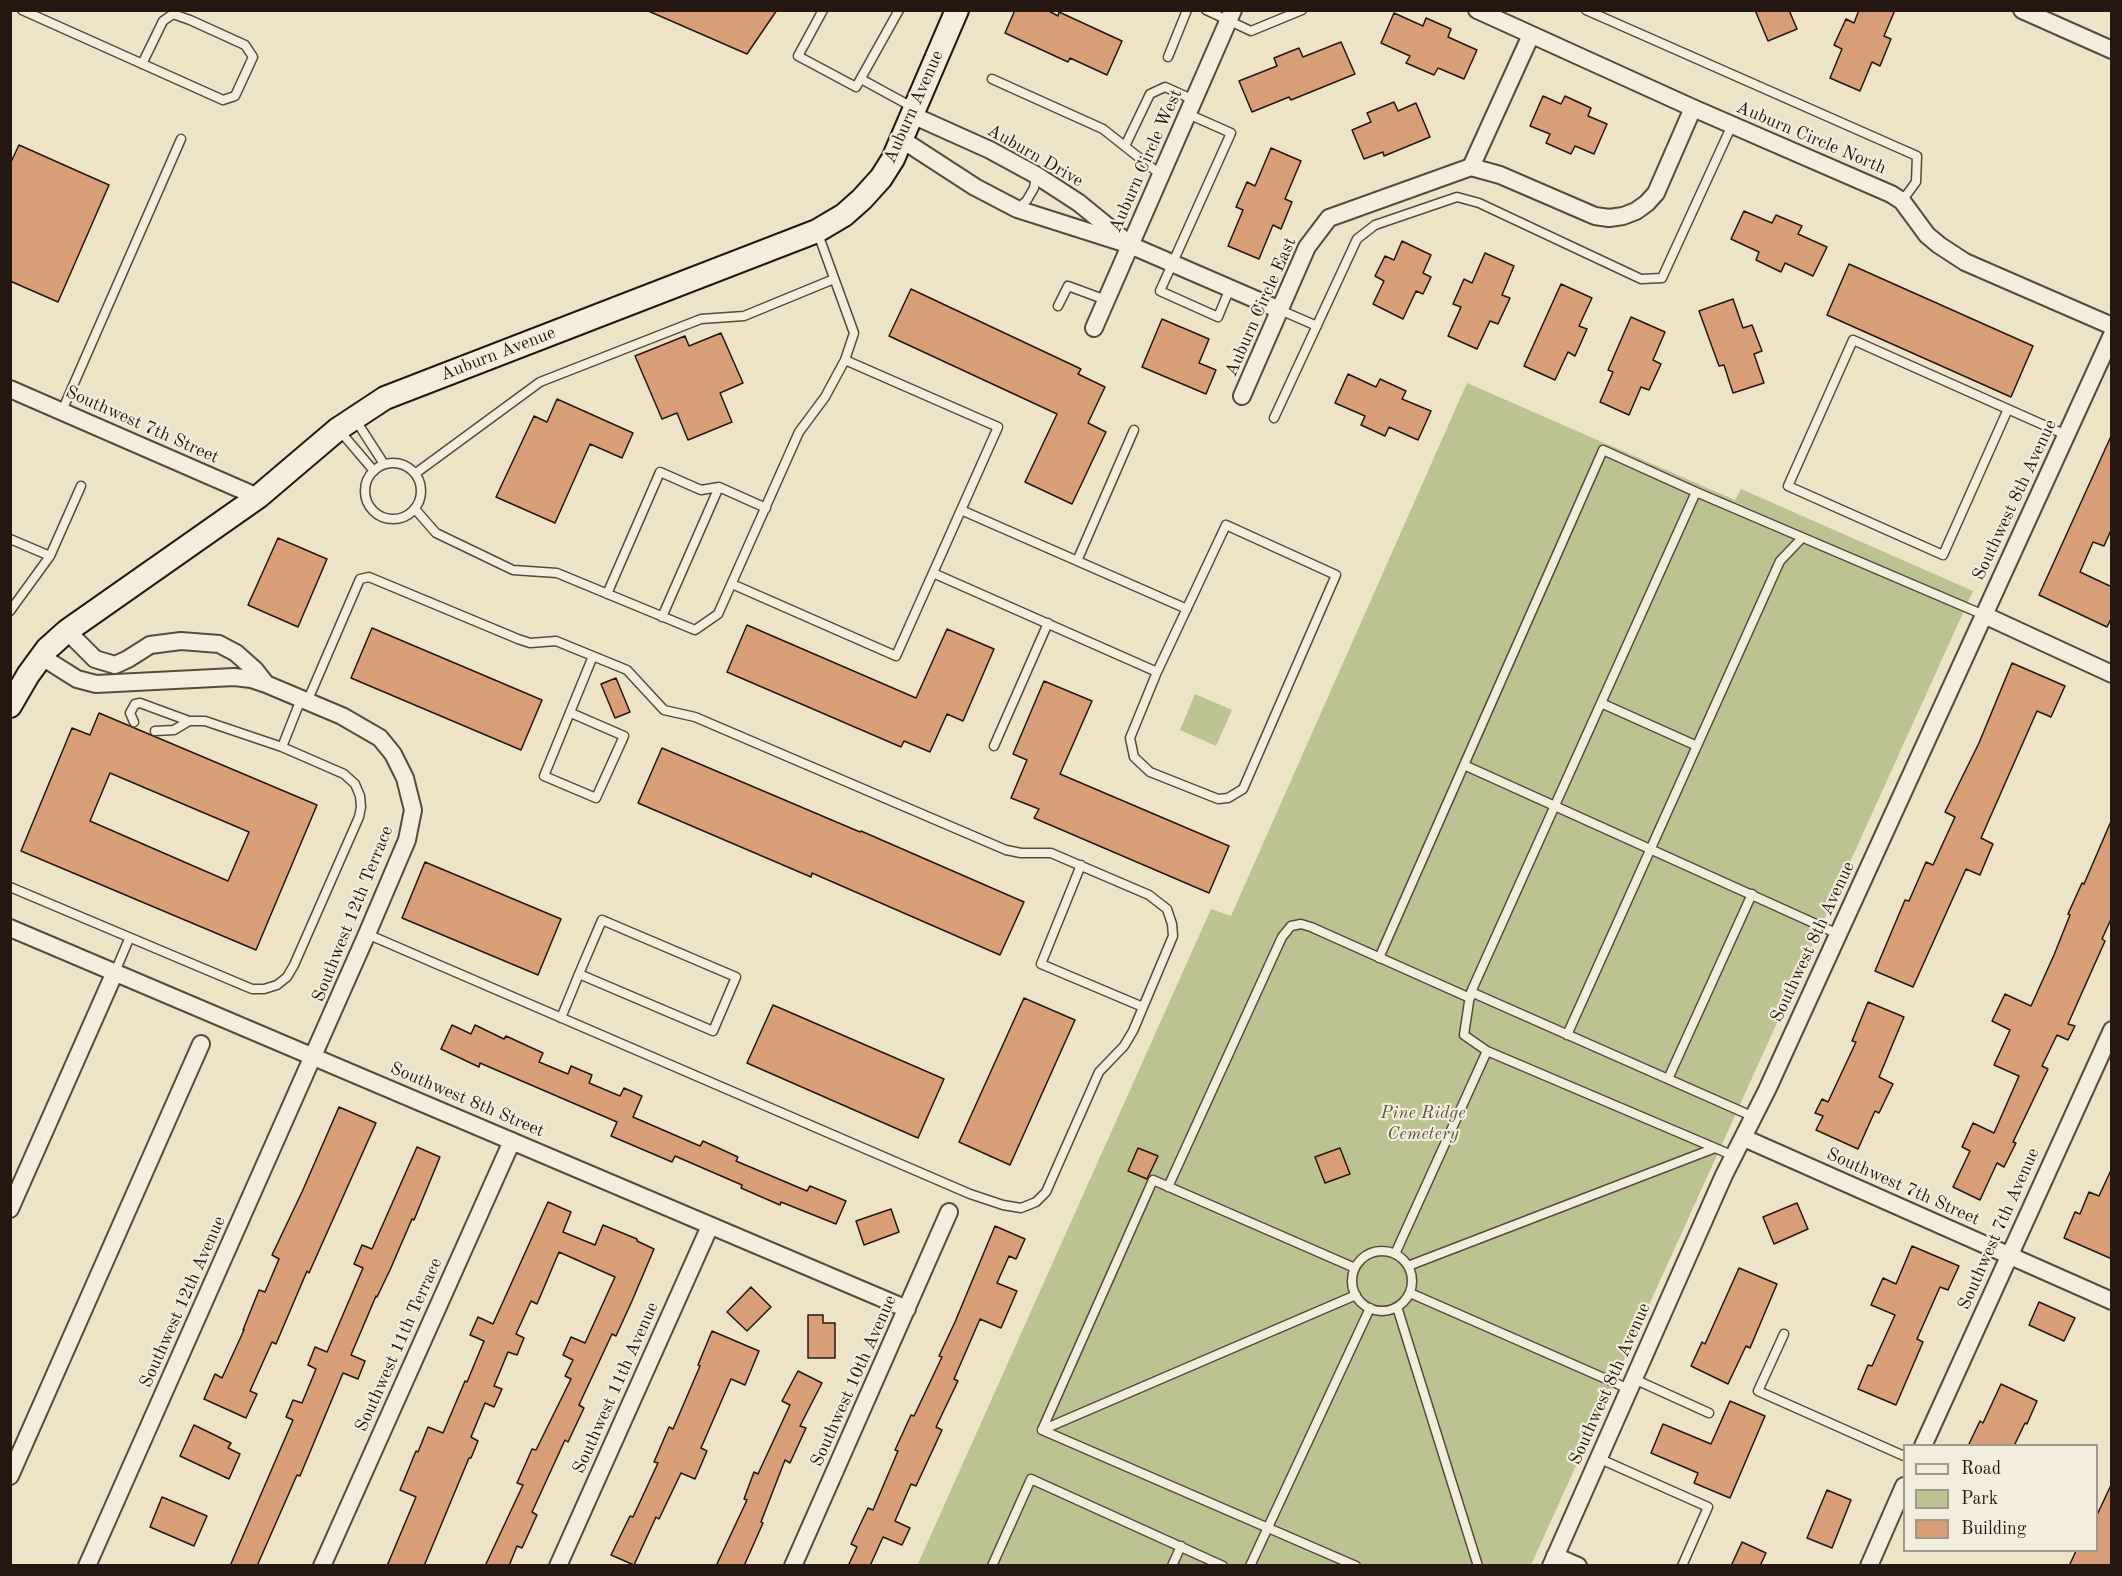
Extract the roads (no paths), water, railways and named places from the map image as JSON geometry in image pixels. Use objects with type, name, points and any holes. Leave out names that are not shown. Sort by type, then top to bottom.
[{"type":"street","name":"Auburn Avenue","points":[[10,706],[42,657],[67,631],[258,497],[346,424],[385,398],[817,231],[844,215],[862,200],[893,159],[957,10]]},
{"type":"street","name":"Auburn Circle North","points":[[1477,10],[1891,194],[1902,201],[1927,235],[1965,262],[2112,326]]},
{"type":"street","points":[[2022,10],[2112,50]]},
{"type":"street","name":"Auburn Circle West","points":[[1094,327],[1231,16]]},
{"type":"street","points":[[1531,35],[1472,166],[1500,175],[1595,216],[1623,216],[1636,211],[1656,193],[1694,108]]},
{"type":"street","name":"Auburn Drive","points":[[914,112],[1036,175],[1079,203],[1131,245]]},
{"type":"street","name":"Auburn Drive","points":[[901,139],[975,187],[1017,209],[1131,245],[1280,310]]},
{"type":"street","name":"Auburn Circle East","points":[[1242,396],[1307,248],[1329,218],[1472,166]]},
{"type":"street","name":"Southwest 8th Avenue","points":[[1553,1561],[1724,1175],[1744,1138],[1839,934],[2112,335]]},
{"type":"street","name":"Southwest 7th Street","points":[[10,389],[258,497]]},
{"type":"street","points":[[1984,615],[2112,674]]},
{"type":"street","name":"Southwest 12th Terrace","points":[[67,631],[96,659],[115,665],[150,645],[182,641],[219,644],[236,653],[255,670],[266,684]]},
{"type":"street","name":"Southwest 12th Terrace","points":[[42,657],[77,679],[96,684],[234,677],[251,679],[342,716],[380,738],[393,754],[405,778],[413,810],[407,840],[314,1055]]},
{"type":"street","name":"Southwest 8th Street","points":[[10,928],[314,1055],[907,1309]]},
{"type":"street","points":[[10,1209],[115,972]]},
{"type":"street","name":"Southwest 7th Avenue","points":[[1924,1444],[2112,1030]]},
{"type":"street","points":[[10,1476],[201,1044]]},
{"type":"street","name":"Southwest 12th Avenue","points":[[87,1566],[314,1055]]},
{"type":"street","name":"Southwest 7th Street","points":[[1744,1138],[2112,1301]]},
{"type":"street","name":"Southwest 11th Terrace","points":[[322,1566],[512,1141]]},
{"type":"street","name":"Southwest 10th Avenue","points":[[793,1566],[949,1212]]},
{"type":"street","name":"Southwest 11th Avenue","points":[[558,1566],[710,1226]]},
{"type":"street","points":[[1869,1566],[1903,1490]]},
{"type":"street","points":[[1553,1561],[1578,1566]]},
{"type":"lane","points":[[22,10],[142,64],[223,100],[235,96],[253,57],[245,45],[173,14],[163,21],[142,64]]},
{"type":"lane","points":[[823,10],[798,56],[856,87],[899,10]]},
{"type":"lane","points":[[1168,57],[1187,10]]},
{"type":"lane","points":[[1206,10],[1231,16],[1251,31],[1302,10]]},
{"type":"lane","points":[[1586,10],[1917,156],[1916,182],[1902,201]]},
{"type":"lane","points":[[861,79],[914,112]]},
{"type":"lane","points":[[992,79],[1103,129],[1161,175]]},
{"type":"lane","points":[[1125,146],[1150,94],[1165,87],[1231,133],[1160,291],[1218,317],[1230,288]]},
{"type":"lane","points":[[1274,418],[1357,239],[1375,225],[1457,197],[1479,203],[1641,279],[1662,278],[1732,125]]},
{"type":"lane","points":[[62,411],[181,139]]},
{"type":"lane","points":[[1017,209],[1027,200],[1034,188],[1036,175]]},
{"type":"lane","points":[[415,509],[436,533],[505,567],[513,570],[557,573],[695,630],[718,614],[799,432],[825,397],[844,360],[854,333],[817,231]]},
{"type":"lane","points":[[416,474],[540,382],[701,319],[744,315],[834,279]]},
{"type":"lane","points":[[1058,306],[1068,286],[1106,300]]},
{"type":"lane","points":[[1280,310],[1317,326]]},
{"type":"lane","points":[[2008,410],[1943,555],[1788,486],[1853,340],[2066,435]]},
{"type":"lane","points":[[732,584],[896,656],[998,427],[844,360]]},
{"type":"lane","points":[[346,424],[384,464]]},
{"type":"lane","points":[[346,424],[374,471]]},
{"type":"lane","points":[[1077,561],[1134,430]]},
{"type":"lane","points":[[1379,958],[1603,450],[1984,615]]},
{"type":"lane","points":[[392,463],[409,467],[416,474],[422,490],[421,499],[415,509],[403,518],[394,520],[377,515],[371,509],[366,501],[365,492],[366,483],[374,471],[384,464],[392,463]]},
{"type":"lane","points":[[607,594],[660,472],[701,490],[719,487],[766,508]]},
{"type":"lane","points":[[10,611],[50,556],[81,486]]},
{"type":"lane","points":[[662,617],[719,487]]},
{"type":"lane","points":[[1696,492],[1470,995],[1464,1035],[1487,1051],[1734,1156]]},
{"type":"lane","points":[[961,510],[1187,609]]},
{"type":"lane","points":[[1226,525],[1336,575],[1243,789],[1227,798],[1218,799],[1150,772],[1134,757],[1130,738],[1157,672],[1226,525]]},
{"type":"lane","points":[[1567,1035],[1780,561],[1803,537]]},
{"type":"lane","points":[[10,539],[50,556]]},
{"type":"lane","points":[[933,573],[1157,672]]},
{"type":"lane","points":[[282,747],[360,579],[369,576],[518,639],[530,643],[556,641],[627,670],[664,710],[695,717],[1006,850],[1051,853],[1082,865],[1149,895],[1167,909],[1173,936],[1133,1031],[1124,1046],[1099,1072],[1046,1192],[1036,1203],[1021,1208],[1003,1205],[970,1194],[367,934]]},
{"type":"lane","points":[[994,746],[1048,623]]},
{"type":"lane","points":[[571,713],[624,736],[596,798],[544,776],[593,656]]},
{"type":"lane","points":[[10,887],[252,989],[264,989],[277,985],[287,977],[359,817],[360,795],[355,784],[344,774],[282,747],[205,721],[189,721],[141,703],[135,704],[130,713],[134,722]]},
{"type":"lane","points":[[1601,703],[1697,746]]},
{"type":"lane","points":[[155,731],[174,730],[189,721]]},
{"type":"lane","points":[[1464,765],[1839,934]]},
{"type":"lane","points":[[1082,865],[1041,963],[1143,1007]]},
{"type":"lane","points":[[1668,1079],[1752,894]]},
{"type":"lane","points":[[561,1018],[579,974],[602,920],[736,977],[713,1031],[579,974]]},
{"type":"lane","points":[[1168,1187],[1282,936],[1291,926],[1301,924],[1567,1035],[1754,1117]]},
{"type":"lane","points":[[115,972],[129,939]]},
{"type":"lane","points":[[1395,1254],[1487,1051]]},
{"type":"lane","points":[[1408,1266],[1715,1148]]},
{"type":"lane","points":[[1042,1430],[1153,1180],[1355,1269]]},
{"type":"lane","points":[[1386,1251],[1395,1254],[1408,1266],[1412,1275],[1410,1293],[1397,1307],[1388,1310],[1370,1308],[1356,1295],[1353,1287],[1355,1269],[1368,1255],[1386,1251]]},
{"type":"lane","points":[[1410,1293],[1631,1384],[1709,1413]]},
{"type":"lane","points":[[1042,1430],[1356,1295]]},
{"type":"lane","points":[[1397,1307],[1478,1566]]},
{"type":"lane","points":[[1250,1566],[1370,1308]]},
{"type":"lane","points":[[1784,1334],[1758,1391],[1903,1455]]},
{"type":"lane","points":[[1042,1430],[1356,1566]]},
{"type":"lane","points":[[1599,1458],[1708,1507],[1682,1566]]},
{"type":"lane","points":[[992,1566],[1031,1479],[1223,1566]]},
{"type":"lane","points":[[1172,1566],[1180,1546]]},
{"type":"park label","name":"Pine Ridge Cemetery","points":[[1423,1123]]}]
